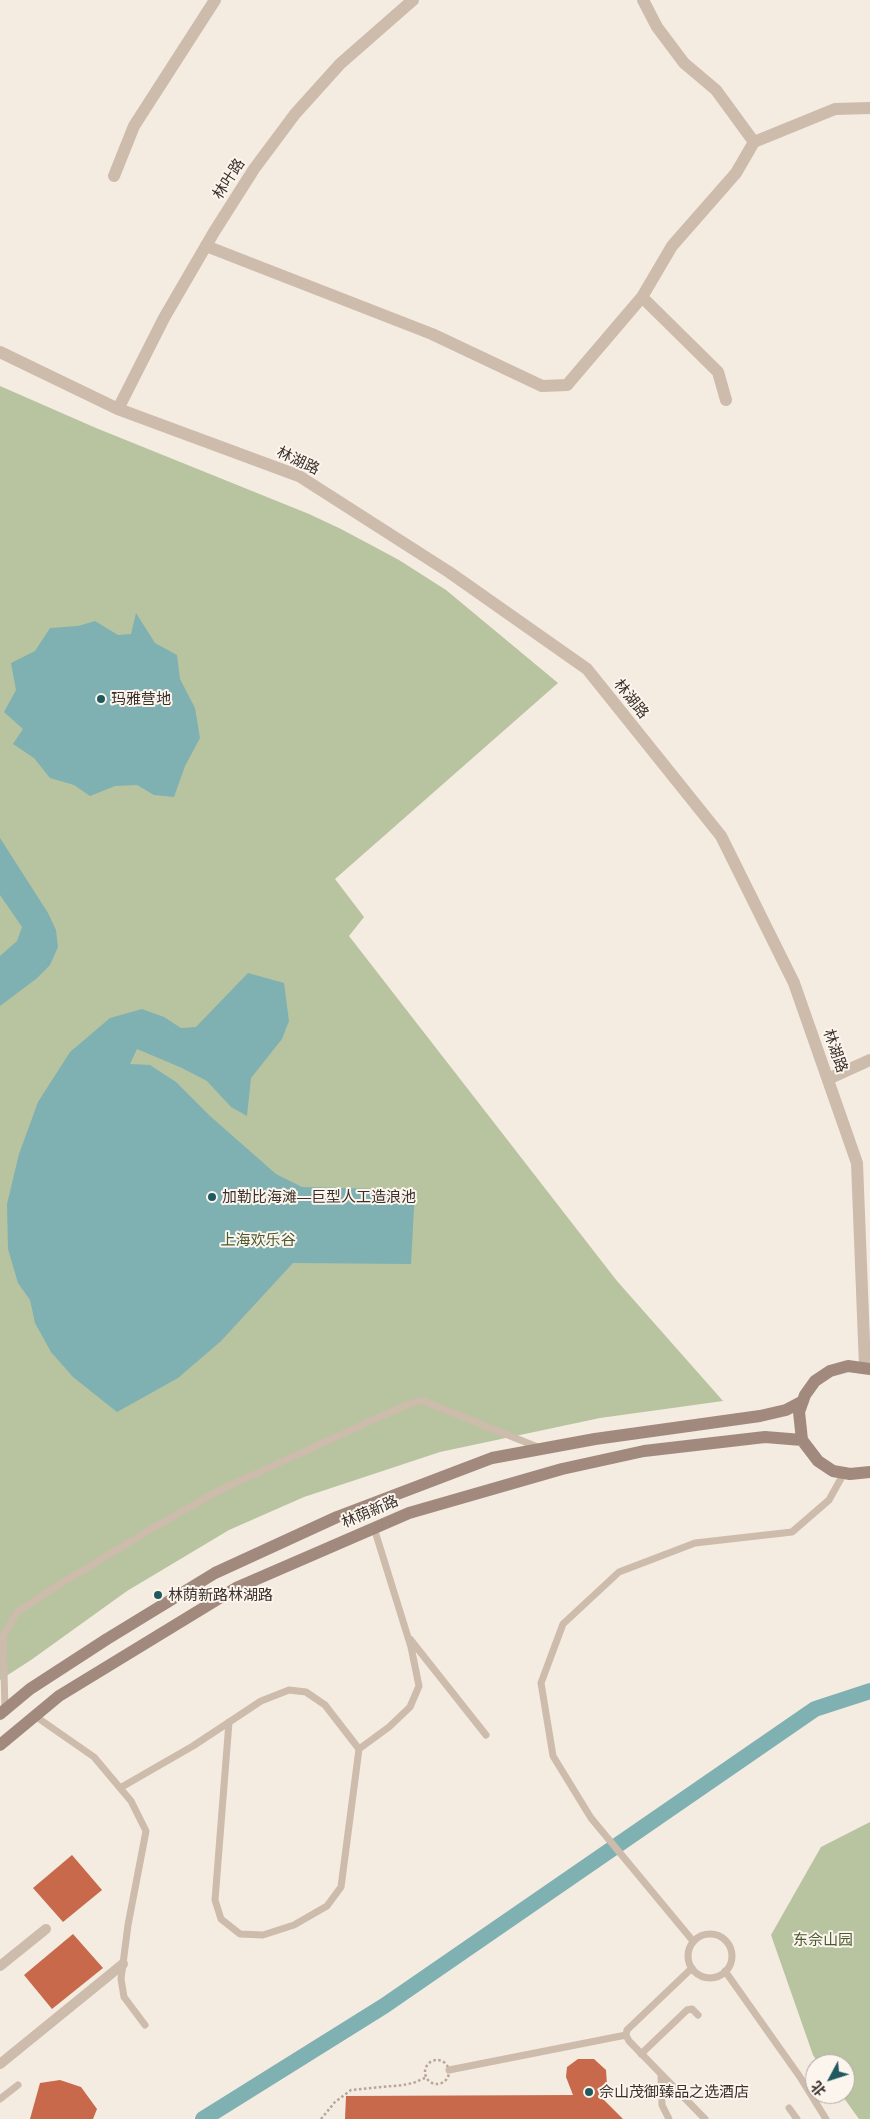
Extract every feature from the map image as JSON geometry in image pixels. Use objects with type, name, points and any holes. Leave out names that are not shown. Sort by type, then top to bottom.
[{"type":"main road","points":[[868,1368],[848,1366],[830,1371],[815,1381],[799,1412],[802,1440],[818,1461],[833,1470],[844,1473],[870,1472]]},
{"type":"main road","name":"林荫新路","points":[[3,1712],[30,1689],[107,1638],[215,1573],[337,1517],[492,1458],[595,1438],[760,1416],[786,1410],[803,1401]]},
{"type":"main road","name":"林荫新路","points":[[0,1746],[60,1696],[236,1588],[409,1513],[562,1469],[644,1451],[765,1437],[802,1440]]},
{"type":"street","points":[[114,176],[134,126],[214,0]]},
{"type":"street","name":"林叶路","points":[[118,409],[164,318],[254,169],[295,114],[340,64],[413,0]]},
{"type":"street","points":[[643,0],[657,27],[684,63],[716,90],[754,142]]},
{"type":"street","points":[[206,246],[432,334],[542,386],[567,385],[642,297],[672,246],[736,172],[754,142],[834,109],[870,108]]},
{"type":"street","points":[[642,297],[718,372],[726,400]]},
{"type":"street","name":"林湖路","points":[[0,352],[118,409],[299,476],[449,572],[587,669],[720,836],[794,983],[857,1163],[868,1368]]},
{"type":"street","points":[[828,1079],[870,1060]]},
{"type":"street","points":[[0,1966],[46,1929]]},
{"type":"street","points":[[0,2064],[123,1964]]},
{"type":"lane","points":[[3,1712],[3,1636],[17,1612],[127,1543],[218,1491],[397,1409],[422,1400],[543,1449]]},
{"type":"lane","points":[[694,1941],[591,1818],[554,1756],[541,1683],[563,1624],[619,1572],[695,1542],[792,1532],[830,1500],[844,1473]]},
{"type":"lane","points":[[229,1722],[215,1900],[221,1919],[240,1934],[263,1935],[294,1925],[327,1906],[341,1887],[359,1749],[410,1707],[419,1686],[407,1635],[374,1528]]},
{"type":"lane","points":[[407,1635],[486,1734]]},
{"type":"lane","points":[[120,1788],[193,1746],[260,1701],[289,1690],[306,1692],[325,1705],[359,1749]]},
{"type":"lane","points":[[34,1716],[94,1756],[131,1801],[146,1831],[128,1925],[121,1979],[124,1998],[145,2025]]},
{"type":"lane","points":[[712,1934],[724,1939],[731,1950],[732,1958],[725,1972],[719,1976],[704,1977],[692,1968],[688,1953],[694,1941],[699,1937],[712,1934]]},
{"type":"lane","points":[[626,2035],[627,2030],[692,1968]]},
{"type":"lane","points":[[725,1972],[800,2077],[826,2119]]},
{"type":"lane","points":[[641,2054],[687,2010],[692,2009],[698,2015]]},
{"type":"lane","points":[[626,2035],[641,2054],[705,2119]]},
{"type":"lane","points":[[449,2070],[626,2035]]},
{"type":"lane","points":[[661,2074],[662,2105],[669,2119]]},
{"type":"lane","points":[[0,2099],[18,2084]]},
{"type":"lane","points":[[789,2108],[797,2119]]},
{"type":"path","points":[[432,2060],[444,2061],[449,2070],[446,2080],[440,2084],[432,2083],[425,2078],[424,2070],[432,2060]]},
{"type":"path","points":[[321,2119],[335,2102],[351,2090],[403,2085],[425,2078]]},
{"type":"green space","name":"上海欢乐谷","points":[[0,386],[96,428],[309,514],[341,529],[399,560],[446,590],[558,683],[335,879],[364,917],[349,936],[617,1281],[723,1401],[600,1418],[440,1452],[304,1497],[229,1530],[127,1591],[0,1680]]},
{"type":"green space","name":"东佘山园","points":[[870,1822],[870,2119],[859,2119],[848,2104],[855,2104],[855,2054],[813,2054],[771,1935],[821,1847]]},
{"type":"water","name":"玛雅营地","points":[[136,613],[155,643],[177,655],[180,679],[195,708],[200,738],[185,766],[174,797],[154,795],[137,785],[115,786],[90,796],[74,785],[50,778],[34,758],[13,744],[23,729],[4,712],[16,690],[11,663],[35,651],[50,628],[78,626],[95,621],[118,635],[131,634]]},
{"type":"water","points":[[0,838],[48,913],[56,930],[58,947],[50,965],[36,979],[0,1006],[0,956],[17,941],[22,927],[0,895]]},
{"type":"water","name":"加勒比海滩—巨型人工造浪池","points":[[248,973],[284,983],[289,1021],[282,1039],[251,1078],[247,1116],[231,1107],[207,1081],[182,1068],[137,1049],[130,1064],[150,1065],[176,1082],[210,1116],[276,1174],[302,1187],[415,1190],[411,1264],[293,1263],[221,1341],[178,1378],[117,1412],[73,1377],[51,1352],[35,1323],[30,1300],[18,1283],[8,1249],[7,1204],[19,1154],[38,1102],[70,1052],[110,1018],[142,1009],[164,1017],[181,1028],[196,1027]]},
{"type":"building","points":[[72,1855],[102,1890],[63,1922],[33,1888]]},
{"type":"building","points":[[73,1934],[103,1968],[52,2009],[24,1975]]},
{"type":"building","name":"佘山茂御臻品之选酒店","points":[[578,2059],[594,2059],[606,2070],[607,2085],[600,2096],[623,2119],[345,2119],[346,2096],[573,2095],[566,2077],[567,2067]]},
{"type":"building","points":[[60,2080],[81,2087],[97,2109],[93,2119],[30,2119],[40,2083]]},
{"type":"waterway","points":[[203,2119],[384,2006],[815,1709],[870,1691]]},
{"type":"place","name":"玛雅营地","points":[[101,699]]},
{"type":"place","name":"加勒比海滩—巨型人工造浪池","points":[[212,1197]]},
{"type":"place","name":"林荫新路林湖路","points":[[158,1595]]},
{"type":"place","name":"佘山茂御臻品之选酒店","points":[[589,2092]]}]
